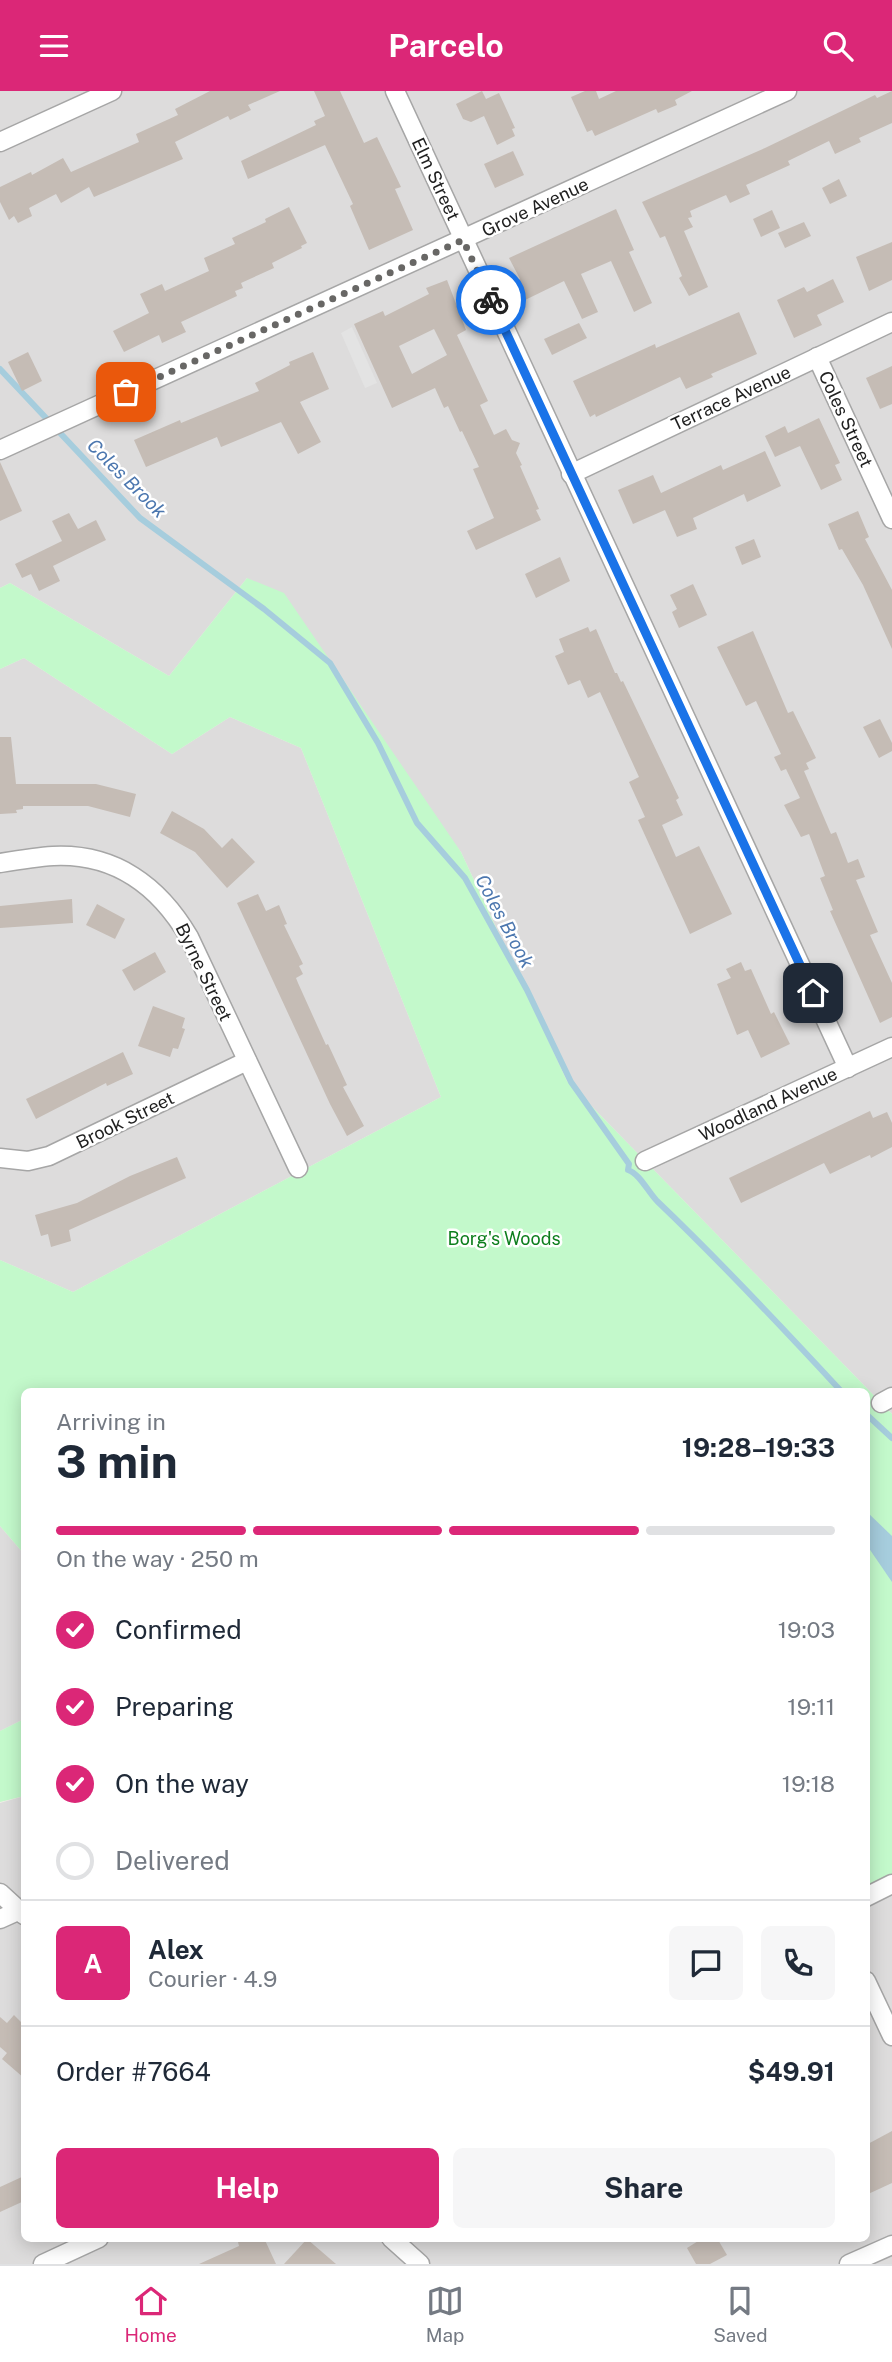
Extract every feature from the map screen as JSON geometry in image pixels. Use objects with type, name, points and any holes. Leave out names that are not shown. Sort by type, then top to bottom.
[{"type":"street","points":[[0,142],[112,91]]},
{"type":"street","name":"Elm Street","points":[[395,91],[848,1067]]},
{"type":"street","name":"Grove Avenue","points":[[0,450],[787,91]]},
{"type":"street","name":"Terrace Avenue","points":[[571,474],[892,322]]},
{"type":"street","name":"Coles Street","points":[[817,357],[892,519]]},
{"type":"street","name":"Byrne Street","points":[[0,863],[54,856],[84,857],[112,865],[135,876],[156,893],[175,913],[189,937],[298,1168]]},
{"type":"street","name":"Woodland Avenue","points":[[645,1161],[892,1047]]},
{"type":"street","name":"Brook Street","points":[[0,1158],[28,1161],[49,1156],[247,1061]]},
{"type":"street","points":[[870,1895],[892,1884]]},
{"type":"street","points":[[0,1893],[21,1911]]},
{"type":"street","points":[[0,1919],[21,1912]]},
{"type":"street","points":[[870,1989],[892,2036]]},
{"type":"street","points":[[43,2264],[90,2242]]},
{"type":"street","points":[[395,2242],[420,2264]]},
{"type":"street","points":[[849,2264],[892,2245]]},
{"type":"shaded area","points":[[0,91],[892,91],[892,1414],[870,1391],[870,1388],[867,1388],[567,1081],[461,852],[247,578],[169,676],[10,583],[0,588]]},
{"type":"shaded area","points":[[352,327],[377,383],[365,388],[341,333]]},
{"type":"shaded area","points":[[24,658],[172,754],[230,717],[301,748],[441,1097],[73,1292],[0,1260],[0,669]]},
{"type":"shaded area","points":[[0,1526],[21,1550],[21,1720],[0,1731]]},
{"type":"shaded area","points":[[21,1797],[21,2242],[870,2242],[870,1895],[892,1884],[892,2264],[0,2264],[0,1803]]},
{"type":"green space","name":"Borg's Woods","points":[[247,578],[284,593],[461,852],[567,1081],[867,1388],[21,1388],[21,1550],[0,1526],[0,1260],[73,1292],[441,1097],[301,748],[230,717],[172,754],[24,658],[0,669],[0,588],[10,583],[169,676]]},
{"type":"green space","name":"Borg's Woods","points":[[870,1391],[892,1414],[892,1891],[870,1903]]},
{"type":"green space","points":[[21,1720],[21,1797],[0,1802],[0,1731]]},
{"type":"water","points":[[870,1515],[892,1536],[892,1582],[870,1550]]},
{"type":"building","points":[[210,91],[280,91],[248,105],[251,110],[230,120],[228,116],[175,142],[183,159],[94,197],[89,187],[61,203],[56,194],[29,208],[32,216],[18,223],[14,216],[9,220],[0,202],[0,187],[31,172],[32,175],[63,158],[71,172],[139,142],[136,134],[178,115],[175,109]]},
{"type":"building","points":[[314,91],[340,91],[364,143],[377,137],[401,187],[395,189],[413,230],[369,250],[350,206],[353,204],[325,145],[248,179],[241,161],[316,125],[314,121],[325,116]]},
{"type":"building","points":[[482,91],[486,99],[499,93],[515,128],[512,129],[515,136],[497,145],[484,116],[471,122],[463,119],[456,104]]},
{"type":"building","points":[[585,91],[596,91],[599,99],[616,91],[692,91],[675,100],[677,105],[658,113],[656,109],[595,136],[592,130],[587,132],[571,97]]},
{"type":"building","points":[[892,91],[892,123],[859,138],[861,142],[835,154],[829,141],[788,161],[790,165],[746,185],[750,194],[730,203],[726,195],[690,211],[692,217],[688,218],[693,227],[684,231],[708,287],[689,296],[679,278],[682,276],[665,236],[660,238],[642,202],[765,148],[875,95],[877,98]]},
{"type":"building","points":[[513,151],[524,175],[495,188],[484,164]]},
{"type":"building","points":[[839,179],[847,196],[830,204],[822,188]]},
{"type":"building","points":[[289,207],[307,243],[301,246],[302,248],[272,263],[274,268],[241,283],[243,288],[235,291],[237,296],[181,322],[186,332],[162,343],[159,335],[124,352],[113,331],[149,313],[140,294],[162,284],[165,291],[209,271],[204,258],[235,244],[232,238],[266,222],[265,219]]},
{"type":"building","points":[[616,209],[634,250],[629,252],[652,303],[634,312],[611,261],[581,274],[598,312],[582,319],[564,281],[523,301],[514,282],[520,279],[509,258]]},
{"type":"building","points":[[772,210],[780,228],[761,237],[753,219]]},
{"type":"building","points":[[804,222],[811,236],[785,248],[778,233]]},
{"type":"building","points":[[892,242],[892,280],[869,291],[856,257]]},
{"type":"building","points":[[833,279],[844,302],[817,315],[822,325],[794,338],[777,300],[804,287],[807,292]]},
{"type":"building","points":[[447,280],[466,330],[457,335],[488,401],[480,405],[494,435],[506,429],[512,440],[520,443],[516,453],[539,509],[536,510],[541,520],[476,550],[467,531],[494,518],[473,469],[479,467],[462,431],[460,432],[448,406],[444,408],[435,388],[392,408],[354,324],[383,311],[385,316],[429,294],[426,288]],"holes":[[[434,329],[447,355],[412,374],[399,346]]]},
{"type":"building","points":[[739,312],[757,354],[711,374],[713,377],[686,389],[680,377],[596,417],[595,414],[590,417],[573,381],[655,344],[656,348]]},
{"type":"building","points":[[579,323],[587,338],[552,355],[544,339]]},
{"type":"building","points":[[28,352],[42,381],[22,391],[8,362]]},
{"type":"building","points":[[313,352],[329,389],[300,402],[321,442],[298,454],[281,422],[221,447],[217,437],[146,467],[134,440],[259,391],[255,383],[290,365],[289,362]]},
{"type":"building","points":[[892,366],[892,404],[880,409],[866,378]]},
{"type":"building","points":[[819,418],[840,463],[835,465],[842,480],[821,490],[800,446],[775,457],[765,436],[785,426],[788,433]]},
{"type":"building","points":[[765,451],[781,486],[747,502],[744,494],[693,518],[697,529],[677,537],[665,510],[633,524],[618,490],[653,475],[661,493],[721,465],[723,470]]},
{"type":"building","points":[[0,462],[22,511],[0,521]]},
{"type":"building","points":[[858,511],[869,537],[865,539],[892,590],[892,649],[863,585],[842,549],[839,550],[828,524]]},
{"type":"building","points":[[69,513],[78,529],[96,520],[106,540],[53,566],[60,581],[39,591],[31,574],[22,578],[15,564],[62,541],[52,521]]},
{"type":"building","points":[[754,539],[761,557],[742,565],[735,547]]},
{"type":"building","points":[[560,557],[570,581],[536,598],[525,574]]},
{"type":"building","points":[[693,584],[707,615],[679,628],[672,612],[677,609],[670,595]]},
{"type":"building","points":[[588,627],[590,632],[596,629],[615,673],[621,682],[623,681],[679,798],[676,800],[683,815],[662,825],[676,857],[699,846],[732,914],[690,934],[638,820],[645,817],[629,782],[639,777],[600,692],[588,698],[580,680],[568,685],[555,656],[564,652],[559,639]]},
{"type":"building","points":[[753,631],[788,713],[793,711],[816,758],[806,763],[809,769],[804,771],[831,834],[836,832],[848,863],[858,859],[865,877],[856,880],[878,932],[870,935],[892,983],[892,1017],[880,1023],[830,911],[833,910],[820,878],[825,876],[809,834],[801,837],[784,805],[800,798],[786,769],[781,771],[774,757],[781,754],[756,701],[746,706],[717,647]]},
{"type":"building","points":[[880,719],[892,743],[892,751],[879,758],[863,727]]},
{"type":"building","points":[[0,737],[11,737],[16,784],[96,784],[136,794],[130,817],[88,806],[23,806],[23,809],[16,810],[17,813],[0,814]]},
{"type":"building","points":[[172,811],[204,829],[222,848],[232,838],[255,862],[227,888],[195,852],[160,833]]},
{"type":"building","points":[[258,894],[266,911],[279,905],[287,924],[284,925],[303,964],[299,966],[303,974],[296,978],[347,1085],[343,1087],[364,1126],[347,1136],[237,903]]},
{"type":"building","points":[[72,899],[73,923],[0,928],[0,906]]},
{"type":"building","points":[[97,904],[125,919],[115,939],[86,925]]},
{"type":"building","points":[[155,952],[166,972],[134,991],[122,970]]},
{"type":"building","points":[[741,962],[745,971],[751,969],[771,1014],[774,1012],[790,1044],[761,1058],[748,1030],[737,1035],[717,984],[731,978],[726,969]]},
{"type":"building","points":[[153,1006],[185,1018],[182,1028],[185,1029],[178,1049],[173,1048],[170,1057],[138,1046]]},
{"type":"building","points":[[123,1052],[133,1074],[107,1086],[106,1083],[36,1119],[26,1099]]},
{"type":"building","points":[[870,1111],[873,1118],[887,1112],[892,1123],[892,1147],[830,1174],[824,1163],[741,1203],[729,1178]]},
{"type":"building","points":[[177,1157],[186,1178],[69,1230],[71,1241],[51,1247],[48,1234],[41,1236],[35,1215],[77,1203],[130,1176]]},
{"type":"building","points":[[14,2015],[21,2022],[21,2075],[2,2059],[7,2053],[0,2047],[0,2017],[7,2023]]},
{"type":"building","points":[[892,2131],[892,2183],[870,2193],[870,2143]]},
{"type":"building","points":[[21,2177],[21,2202],[0,2212],[0,2187]]},
{"type":"building","points":[[238,2242],[266,2242],[276,2264],[199,2264],[239,2246]]},
{"type":"building","points":[[304,2242],[310,2242],[336,2264],[284,2264]]},
{"type":"building","points":[[697,2242],[719,2242],[727,2255],[710,2264],[696,2264],[687,2248]]},
{"type":"waterway","name":"Coles Brook","points":[[0,369],[140,518],[264,609],[330,663],[378,743],[417,823],[465,878],[527,990],[571,1082],[629,1164],[628,1170],[636,1175],[657,1201],[838,1388]]},
{"type":"waterway","name":"Coles Brook","points":[[870,1418],[892,1438]]},
{"type":"way so far","points":[[126,392],[463,240],[491,300]]},
{"type":"route","points":[[491,300],[813,993]]}]
